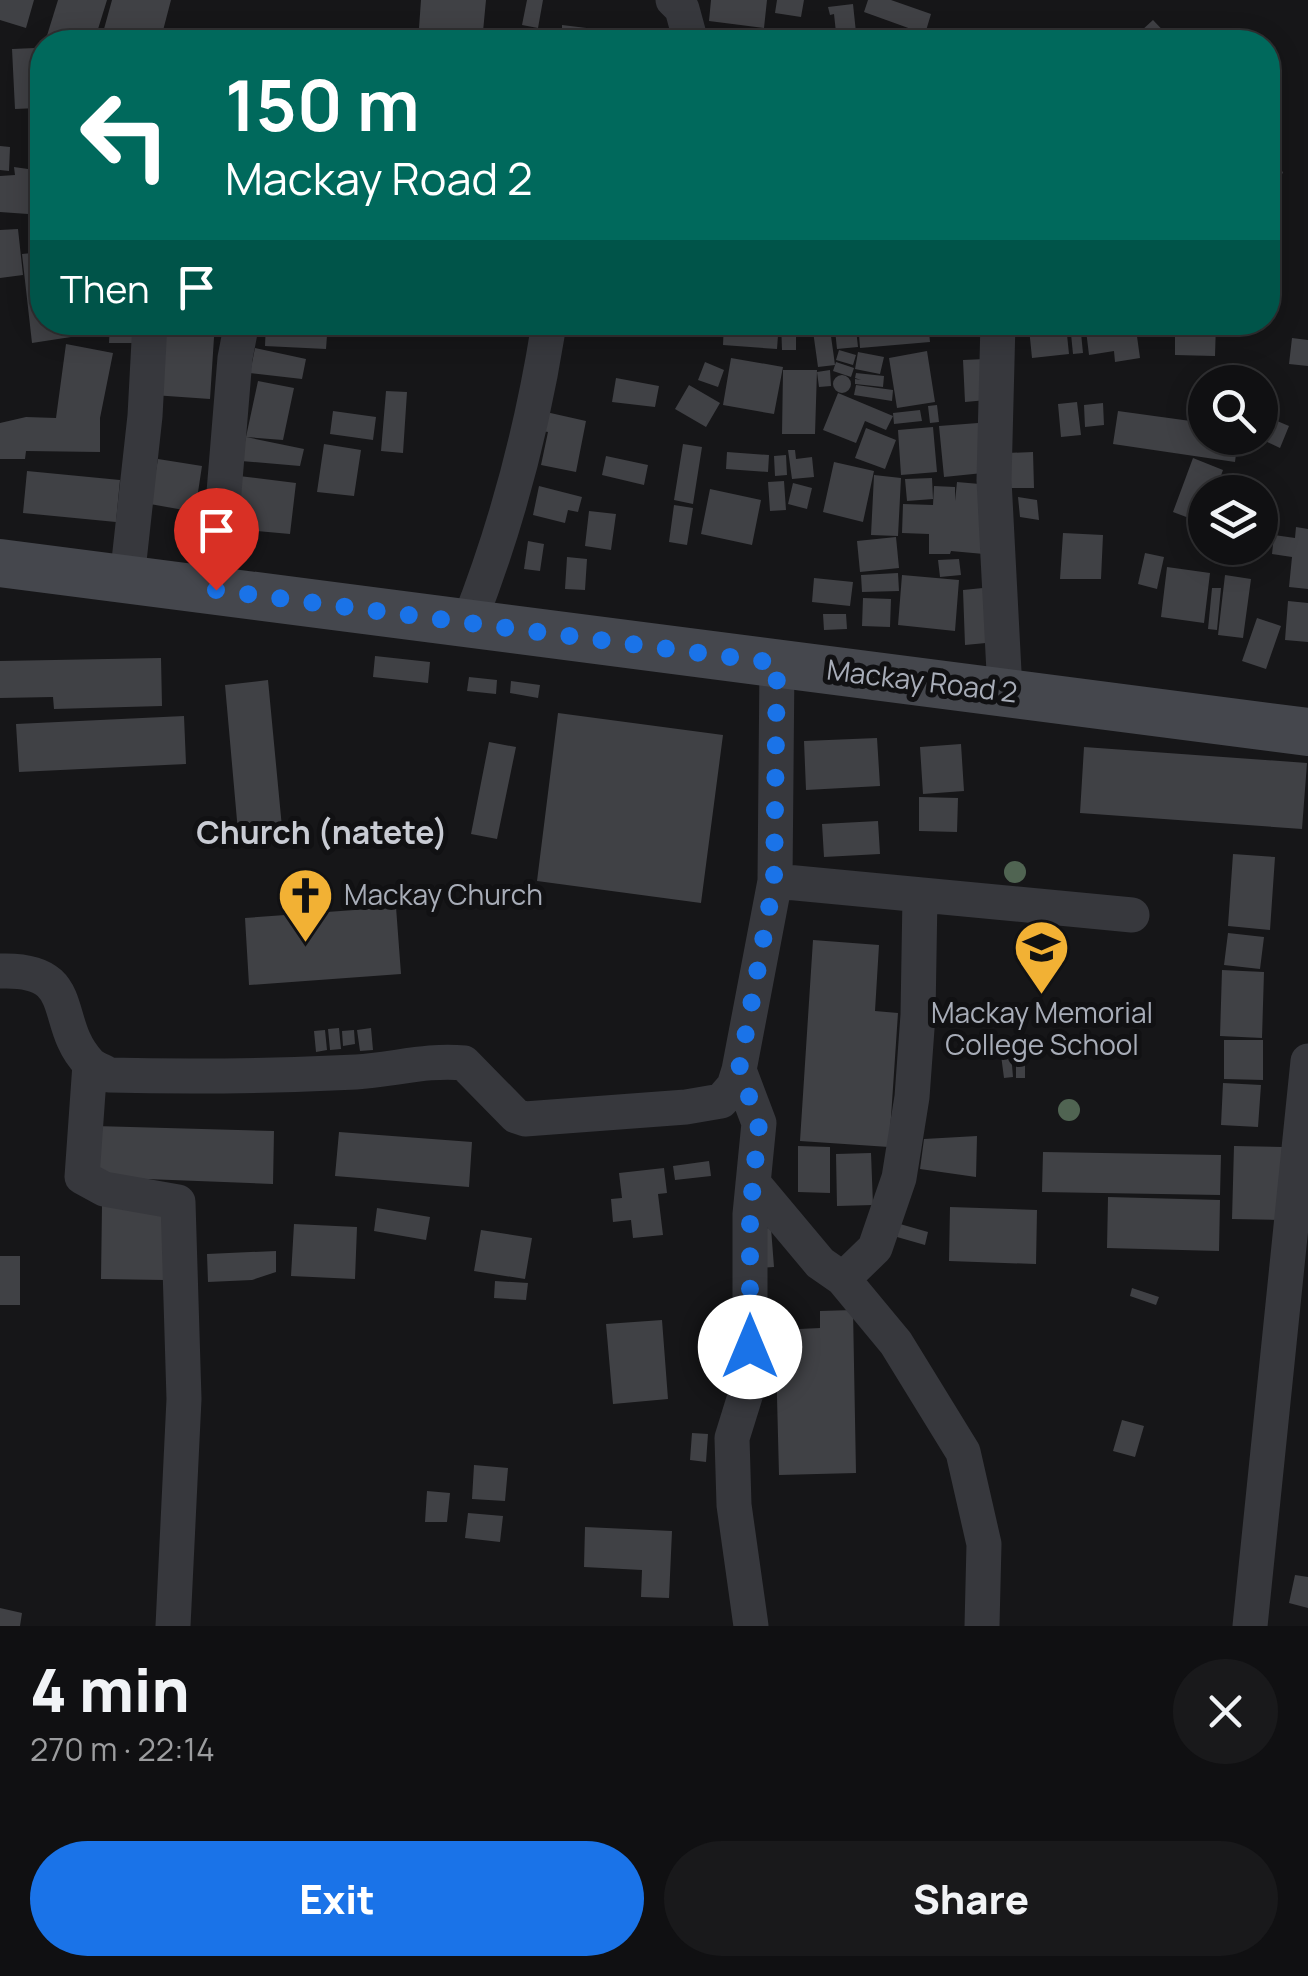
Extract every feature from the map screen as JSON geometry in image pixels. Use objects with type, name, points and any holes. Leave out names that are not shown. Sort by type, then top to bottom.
[{"type":"street","points":[[674,0],[682,9],[688,30]]},
{"type":"street","points":[[128,579],[149,335]]},
{"type":"street","points":[[216,590],[239,335]]},
{"type":"street","points":[[469,622],[513,496],[547,335]]},
{"type":"street","points":[[998,335],[994,480],[1006,690]]},
{"type":"street","name":"Mackay Road 2","points":[[0,563],[1308,732]]},
{"type":"street","points":[[0,971],[28,970],[50,982],[66,1010],[76,1042],[90,1064],[109,1075],[359,1072],[446,1061],[464,1062],[516,1116],[533,1119],[686,1108],[721,1101],[734,1086],[739,1070],[774,881],[777,663]]},
{"type":"street","points":[[774,881],[1132,915]]},
{"type":"street","points":[[843,1280],[875,1248],[899,1178],[917,1032],[920,895]]},
{"type":"street","points":[[1250,1626],[1308,1060]]},
{"type":"street","points":[[90,1064],[82,1177],[104,1188],[178,1202],[184,1399],[173,1626]]},
{"type":"street","points":[[739,1070],[759,1123],[753,1183],[750,1380],[732,1438],[734,1504],[751,1626]]},
{"type":"street","points":[[753,1183],[820,1263],[843,1280],[896,1343],[963,1452],[984,1544],[982,1626]]},
{"type":"building","points":[[0,0],[34,0],[26,28],[0,20]]},
{"type":"building","points":[[58,0],[107,0],[98,30],[49,30]]},
{"type":"building","points":[[112,0],[171,0],[163,30],[104,29]]},
{"type":"building","points":[[421,0],[486,0],[483,30],[419,30]]},
{"type":"building","points":[[527,0],[543,0],[538,28],[522,25]]},
{"type":"building","points":[[711,0],[767,0],[764,28],[709,21]]},
{"type":"building","points":[[777,0],[804,0],[801,17],[775,13]]},
{"type":"building","points":[[868,0],[891,0],[931,14],[926,30],[914,30],[864,12]]},
{"type":"building","points":[[853,4],[856,30],[836,30],[834,14],[830,15],[828,7]]},
{"type":"building","points":[[1153,20],[1163,30],[1142,30]]},
{"type":"building","points":[[562,25],[603,30],[562,30]]},
{"type":"building","points":[[30,48],[30,108],[15,109],[12,49]]},
{"type":"building","points":[[0,146],[10,147],[9,171],[0,170]]},
{"type":"building","points":[[14,167],[30,169],[30,214],[0,212],[0,176],[15,175]]},
{"type":"building","points":[[18,229],[23,275],[0,278],[0,230]]},
{"type":"building","points":[[30,253],[30,325],[22,254]]},
{"type":"building","points":[[31,335],[71,335],[71,337],[32,343]]},
{"type":"building","points":[[109,335],[144,335],[144,343],[109,343]]},
{"type":"building","points":[[158,335],[214,335],[210,399],[153,395]]},
{"type":"building","points":[[265,335],[327,335],[326,349],[265,346]]},
{"type":"building","points":[[723,335],[778,335],[777,349],[723,345]]},
{"type":"building","points":[[781,335],[796,335],[796,350],[782,350]]},
{"type":"building","points":[[814,335],[831,335],[835,365],[818,367]]},
{"type":"building","points":[[836,335],[857,335],[858,347],[837,349]]},
{"type":"building","points":[[859,335],[929,335],[930,342],[860,348]]},
{"type":"building","points":[[1030,335],[1067,335],[1069,354],[1032,358]]},
{"type":"building","points":[[1071,335],[1081,335],[1083,353],[1073,354]]},
{"type":"building","points":[[1087,335],[1137,335],[1140,358],[1115,362],[1114,351],[1089,355]]},
{"type":"building","points":[[1175,335],[1216,335],[1215,356],[1175,355]]},
{"type":"building","points":[[1292,338],[1308,340],[1308,366],[1289,364]]},
{"type":"building","points":[[66,344],[113,353],[100,418],[100,452],[26,451],[25,459],[0,459],[0,423],[26,417],[56,418]]},
{"type":"building","points":[[255,348],[306,359],[302,379],[250,373]]},
{"type":"building","points":[[839,350],[856,355],[853,365],[836,360]]},
{"type":"building","points":[[927,351],[935,402],[897,408],[889,358]]},
{"type":"building","points":[[858,352],[884,357],[880,374],[855,369]]},
{"type":"building","points":[[731,358],[783,367],[774,414],[723,405]]},
{"type":"building","points":[[985,359],[987,400],[965,402],[963,360]]},
{"type":"building","points":[[705,362],[724,370],[718,387],[698,380]]},
{"type":"building","points":[[836,362],[854,368],[851,377],[833,371]]},
{"type":"building","points":[[783,370],[817,370],[815,434],[782,434]]},
{"type":"building","points":[[830,370],[831,386],[819,387],[817,372]]},
{"type":"building","points":[[856,373],[884,376],[883,387],[855,384],[855,379],[861,380],[855,378]]},
{"type":"building","points":[[842,375],[849,377],[849,391],[842,393],[835,391],[833,384],[835,377]]},
{"type":"building","points":[[616,378],[659,386],[655,407],[612,402]]},
{"type":"building","points":[[258,381],[294,388],[283,440],[246,437]]},
{"type":"building","points":[[689,385],[720,403],[706,427],[675,409]]},
{"type":"building","points":[[856,385],[893,390],[892,401],[854,395]]},
{"type":"building","points":[[386,391],[407,392],[403,453],[381,451]]},
{"type":"building","points":[[838,393],[893,416],[886,430],[865,421],[856,443],[823,430]]},
{"type":"building","points":[[1077,402],[1081,435],[1061,437],[1058,404]]},
{"type":"building","points":[[1103,403],[1104,425],[1085,427],[1084,405]]},
{"type":"building","points":[[937,405],[939,422],[930,423],[928,406]]},
{"type":"building","points":[[920,410],[922,421],[894,424],[893,413]]},
{"type":"building","points":[[333,411],[376,417],[373,440],[330,434]]},
{"type":"building","points":[[1118,411],[1188,421],[1188,455],[1236,455],[1235,462],[1113,444]]},
{"type":"building","points":[[546,412],[586,421],[576,472],[541,465],[548,432],[542,431]]},
{"type":"building","points":[[1278,421],[1289,426],[1278,447]]},
{"type":"building","points":[[978,423],[983,473],[944,477],[939,426]]},
{"type":"building","points":[[933,427],[937,472],[901,475],[898,430]]},
{"type":"building","points":[[866,428],[896,440],[885,469],[855,458]]},
{"type":"building","points":[[246,437],[304,449],[300,466],[241,461]]},
{"type":"building","points":[[324,444],[361,450],[354,496],[317,492]]},
{"type":"building","points":[[683,444],[702,447],[693,504],[674,500]]},
{"type":"building","points":[[788,450],[795,450],[796,459],[812,457],[814,477],[792,479]]},
{"type":"building","points":[[727,452],[769,455],[768,472],[726,469]]},
{"type":"building","points":[[1033,452],[1034,488],[1008,488],[1007,453]]},
{"type":"building","points":[[786,455],[787,475],[775,476],[774,456]]},
{"type":"building","points":[[606,456],[648,465],[644,485],[602,475]]},
{"type":"building","points":[[1193,458],[1223,470],[1221,475],[1188,475],[1188,518],[1173,512]]},
{"type":"building","points":[[158,459],[202,466],[195,512],[150,504]]},
{"type":"building","points":[[834,462],[874,471],[863,522],[823,512]]},
{"type":"building","points":[[27,471],[120,480],[116,522],[23,513]]},
{"type":"building","points":[[874,475],[901,478],[898,536],[871,535]]},
{"type":"building","points":[[239,476],[296,483],[290,534],[235,529]]},
{"type":"building","points":[[932,478],[933,499],[907,501],[905,479]]},
{"type":"building","points":[[784,481],[786,510],[770,511],[768,482]]},
{"type":"building","points":[[957,482],[991,485],[984,554],[929,554],[929,534],[902,533],[903,504],[933,505],[934,486],[955,487],[955,501]]},
{"type":"building","points":[[793,483],[812,488],[807,509],[788,504]]},
{"type":"building","points":[[539,486],[582,497],[578,512],[568,510],[565,523],[533,515]]},
{"type":"building","points":[[710,489],[761,500],[752,545],[701,534]]},
{"type":"building","points":[[1018,497],[1037,500],[1039,520],[1020,517]]},
{"type":"building","points":[[674,505],[693,508],[687,545],[669,542]]},
{"type":"building","points":[[589,511],[616,514],[611,550],[585,546]]},
{"type":"building","points":[[1296,527],[1308,529],[1308,589],[1289,587],[1292,557],[1278,555],[1278,536],[1295,538]]},
{"type":"building","points":[[1063,533],[1103,535],[1101,579],[1060,579]]},
{"type":"building","points":[[896,537],[899,568],[860,572],[857,541]]},
{"type":"building","points":[[528,541],[544,544],[540,571],[524,569]]},
{"type":"building","points":[[1145,553],[1164,557],[1157,589],[1138,584]]},
{"type":"building","points":[[567,557],[587,559],[585,590],[565,589]]},
{"type":"building","points":[[959,559],[961,575],[940,577],[938,560]]},
{"type":"building","points":[[1167,567],[1210,573],[1204,623],[1161,617]]},
{"type":"building","points":[[898,573],[899,591],[862,592],[861,575]]},
{"type":"building","points":[[902,575],[959,580],[955,631],[898,625]]},
{"type":"building","points":[[1225,575],[1251,579],[1243,638],[1218,635]]},
{"type":"building","points":[[814,578],[853,582],[850,606],[812,602]]},
{"type":"building","points":[[983,588],[986,643],[965,645],[963,590]]},
{"type":"building","points":[[1212,588],[1221,588],[1217,630],[1208,629]]},
{"type":"building","points":[[863,598],[891,599],[890,627],[862,626]]},
{"type":"building","points":[[1288,601],[1308,603],[1308,642],[1285,640]]},
{"type":"building","points":[[823,614],[846,614],[847,629],[824,630]]},
{"type":"building","points":[[1257,618],[1281,626],[1266,669],[1242,661]]},
{"type":"building","points":[[375,656],[430,662],[428,683],[373,677]]},
{"type":"building","points":[[161,658],[162,706],[54,709],[53,697],[0,698],[0,661]]},
{"type":"building","points":[[469,677],[497,680],[496,694],[467,691]]},
{"type":"building","points":[[268,680],[283,838],[239,843],[225,685]]},
{"type":"building","points":[[511,681],[540,685],[538,698],[510,693]]},
{"type":"building","points":[[558,713],[723,735],[701,903],[537,881]]},
{"type":"building","points":[[184,716],[186,764],[19,772],[16,724]]},
{"type":"building","points":[[877,738],[880,786],[806,790],[804,741]]},
{"type":"building","points":[[489,742],[516,747],[497,839],[471,834]]},
{"type":"building","points":[[961,744],[964,791],[923,794],[920,747]]},
{"type":"building","points":[[1084,747],[1307,763],[1302,829],[1080,813]]},
{"type":"building","points":[[919,797],[958,798],[957,832],[919,831]]},
{"type":"building","points":[[878,821],[880,854],[824,857],[822,824]]},
{"type":"building","points":[[1233,854],[1275,857],[1270,930],[1228,926]]},
{"type":"building","points":[[396,907],[401,974],[249,985],[245,918]]},
{"type":"building","points":[[1228,933],[1264,937],[1260,969],[1224,965]]},
{"type":"building","points":[[813,940],[879,945],[875,1011],[898,1013],[889,1147],[800,1141]]},
{"type":"building","points":[[1222,970],[1264,972],[1262,1038],[1220,1036]]},
{"type":"building","points":[[339,1028],[341,1049],[330,1050],[328,1029]]},
{"type":"building","points":[[371,1028],[373,1050],[360,1051],[357,1030]]},
{"type":"building","points":[[325,1030],[327,1050],[316,1052],[314,1031]]},
{"type":"building","points":[[354,1030],[355,1044],[343,1046],[342,1031]]},
{"type":"building","points":[[1224,1040],[1263,1040],[1263,1080],[1224,1079]]},
{"type":"building","points":[[1016,1048],[1025,1048],[1025,1078],[1016,1078]]},
{"type":"building","points":[[1011,1054],[1013,1077],[1004,1078],[1001,1055]]},
{"type":"building","points":[[1223,1083],[1261,1085],[1258,1127],[1221,1125]]},
{"type":"building","points":[[95,1126],[274,1131],[273,1184],[94,1177]]},
{"type":"building","points":[[339,1132],[472,1142],[469,1187],[335,1176]]},
{"type":"building","points":[[977,1136],[976,1177],[920,1169],[924,1139]]},
{"type":"building","points":[[798,1146],[830,1147],[830,1193],[798,1192]]},
{"type":"building","points":[[1234,1146],[1282,1147],[1280,1220],[1232,1219]]},
{"type":"building","points":[[1043,1152],[1221,1155],[1220,1195],[1042,1192]]},
{"type":"building","points":[[871,1153],[873,1205],[837,1206],[836,1154]]},
{"type":"building","points":[[709,1161],[711,1176],[675,1180],[673,1166]]},
{"type":"building","points":[[664,1168],[667,1193],[658,1194],[663,1235],[633,1238],[631,1220],[613,1222],[611,1199],[622,1198],[619,1173]]},
{"type":"building","points":[[1108,1197],[1220,1200],[1219,1251],[1107,1248]]},
{"type":"building","points":[[102,1205],[166,1206],[165,1280],[101,1279]]},
{"type":"building","points":[[950,1207],[1037,1210],[1036,1264],[949,1261]]},
{"type":"building","points":[[377,1208],[430,1217],[426,1240],[374,1231]]},
{"type":"building","points":[[294,1224],[357,1227],[355,1279],[291,1276]]},
{"type":"building","points":[[900,1224],[928,1232],[925,1245],[897,1237]]},
{"type":"building","points":[[771,1228],[774,1267],[757,1268],[754,1229]]},
{"type":"building","points":[[481,1230],[532,1238],[525,1279],[474,1271]]},
{"type":"building","points":[[276,1251],[276,1272],[252,1280],[208,1282],[207,1254]]},
{"type":"building","points":[[0,1256],[20,1256],[20,1305],[0,1305]]},
{"type":"building","points":[[495,1281],[528,1283],[526,1300],[494,1298]]},
{"type":"building","points":[[1132,1288],[1159,1297],[1156,1305],[1130,1296]]},
{"type":"building","points":[[853,1310],[856,1473],[779,1475],[776,1358],[799,1357],[799,1329],[820,1328],[820,1311]]},
{"type":"building","points":[[662,1320],[668,1399],[613,1404],[606,1324]]},
{"type":"building","points":[[1122,1420],[1144,1426],[1135,1457],[1113,1451]]},
{"type":"building","points":[[692,1433],[708,1434],[706,1462],[690,1460]]},
{"type":"building","points":[[474,1465],[508,1468],[505,1501],[472,1499]]},
{"type":"building","points":[[427,1491],[450,1493],[447,1522],[425,1522]]},
{"type":"building","points":[[468,1513],[503,1516],[500,1542],[465,1538]]},
{"type":"building","points":[[585,1527],[672,1531],[669,1598],[641,1597],[642,1570],[584,1567]]},
{"type":"building","points":[[1295,1575],[1308,1577],[1308,1608],[1289,1603]]},
{"type":"building","points":[[0,1608],[22,1613],[20,1626],[0,1626]]},
{"type":"place","name":"Mackay Church","points":[[305,944]]},
{"type":"place","name":"Mackay Memorial College School","points":[[1042,996]]},
{"type":"district","name":"Church (natete)","points":[[322,833]]},
{"type":"route","points":[[216,590],[777,663],[774,881],[739,1070],[759,1123],[750,1214],[750,1347]]}]
